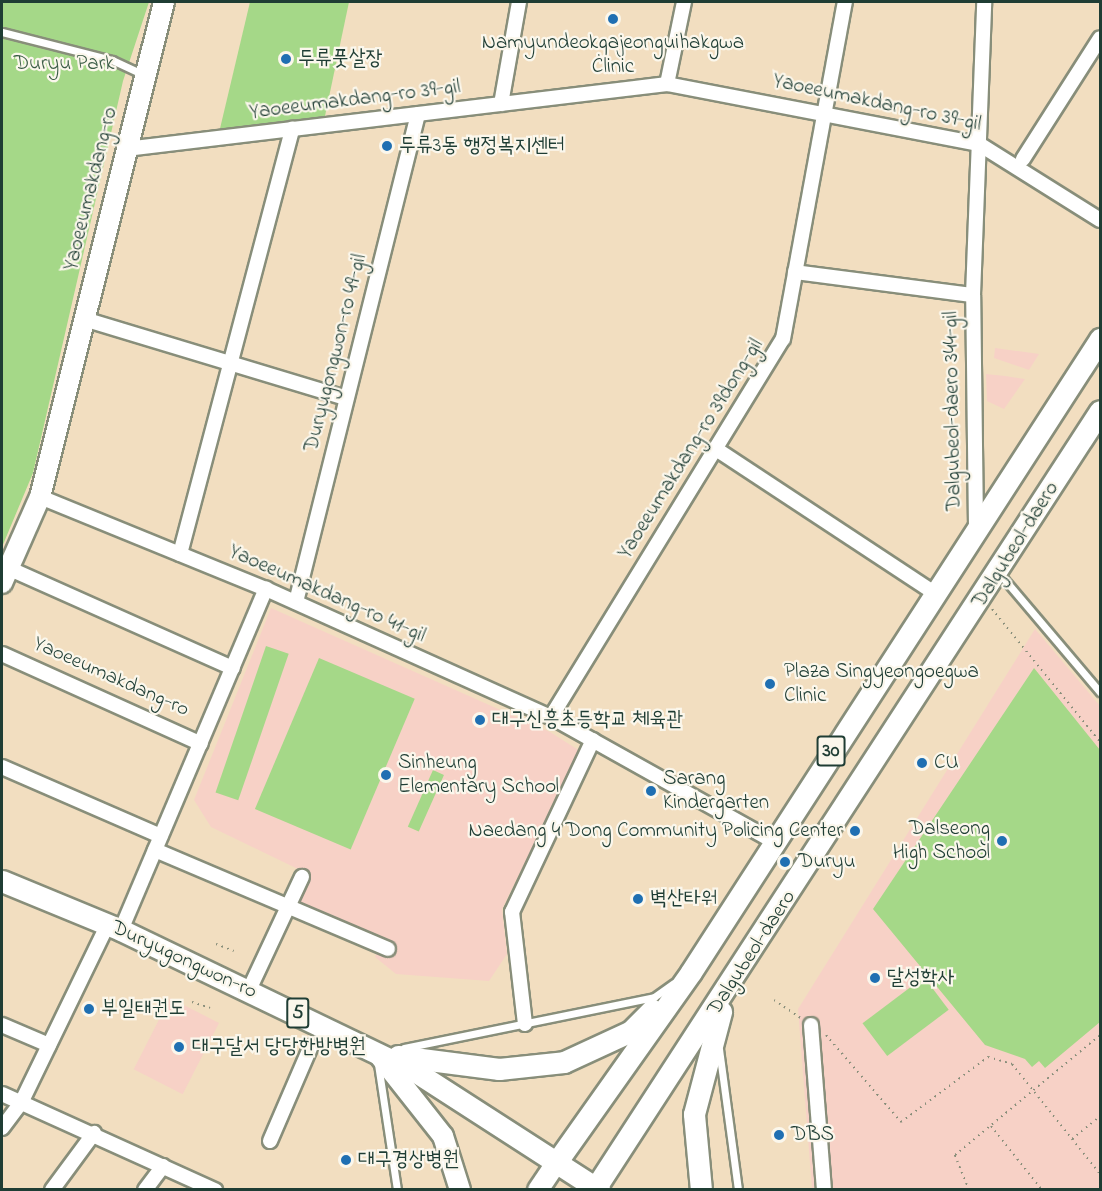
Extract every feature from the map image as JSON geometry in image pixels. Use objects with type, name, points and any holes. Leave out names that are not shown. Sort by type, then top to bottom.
[{"type":"main road","name":"Yaoeeumakdang-ro","points":[[5,576],[40,497],[164,2]]},
{"type":"main road","name":"Dalgubeol-daero","points":[[538,1190],[691,972],[772,841],[1101,339]]},
{"type":"main road","name":"Dalgubeol-daero","points":[[592,1185],[726,992],[1101,411]]},
{"type":"main road","name":"Duryugongwon-ro","points":[[2,881],[114,927],[377,1053],[558,1160],[592,1185]]},
{"type":"main road","points":[[377,1053],[499,1069],[564,1062],[631,1031],[691,972]]},
{"type":"main road","points":[[701,1190],[693,1113],[726,992]]},
{"type":"main road","points":[[377,1053],[443,1136],[460,1190]]},
{"type":"street","points":[[501,104],[519,2]]},
{"type":"street","points":[[667,84],[684,2]]},
{"type":"street","name":"Yaoeeumakdang-ro 39dong-gil","points":[[551,717],[783,339],[845,2]]},
{"type":"street","name":"Dalgubeol-daero 344-gil","points":[[976,527],[973,295],[984,2]]},
{"type":"street","points":[[1023,159],[1101,38]]},
{"type":"street","name":"Yaoeeumakdang-ro 39-gil","points":[[126,149],[667,84],[825,111],[979,144],[1101,220]]},
{"type":"street","name":"Duryugongwon-ro 49-gil","points":[[296,602],[418,114]]},
{"type":"street","points":[[180,554],[292,129]]},
{"type":"street","name":"Dalgubeol-daero 344-gil","points":[[795,272],[973,295]]},
{"type":"street","points":[[84,319],[346,398]]},
{"type":"street","points":[[716,449],[934,593]]},
{"type":"street","name":"Yaoeeumakdang-ro 41-gil","points":[[40,497],[266,589],[551,717],[772,841]]},
{"type":"street","name":"Yaoeeumakdang-ro","points":[[5,576],[233,668]]},
{"type":"street","points":[[2,1128],[21,1102],[49,1045],[155,850],[266,589]]},
{"type":"street","name":"Yaoeeumakdang-ro","points":[[2,654],[201,744]]},
{"type":"street","points":[[525,1024],[512,912],[593,740]]},
{"type":"street","points":[[2,767],[161,837]]},
{"type":"street","points":[[155,850],[388,949]]},
{"type":"street","points":[[249,990],[303,877]]},
{"type":"street","points":[[2,1025],[49,1045]]},
{"type":"street","points":[[811,1025],[824,1190]]},
{"type":"street","points":[[270,1141],[311,1046]]},
{"type":"street","points":[[2,1094],[94,1133],[215,1190]]},
{"type":"street","points":[[52,1190],[94,1133]]},
{"type":"street","points":[[145,1190],[163,1166]]},
{"type":"lane","points":[[2,33],[112,60],[144,75]]},
{"type":"lane","points":[[999,572],[1101,692]]},
{"type":"lane","points":[[397,1190],[377,1053],[654,997],[691,972]]},
{"type":"lane","points":[[716,1028],[738,1190]]},
{"type":"path","points":[[982,598],[1101,742]]},
{"type":"path","points":[[216,944],[234,951]]},
{"type":"path","points":[[774,1000],[827,1036],[901,1122],[988,1057],[1012,1064],[1101,1174]]},
{"type":"path","points":[[192,1002],[210,1008]]},
{"type":"path","points":[[969,1190],[955,1155],[1101,1035]]},
{"type":"path","points":[[1072,1139],[1101,1116]]},
{"type":"path","points":[[991,1126],[1042,1190]]},
{"type":"path","points":[[1096,1190],[1101,1186]]},
{"type":"shaded area","points":[[995,348],[1039,354],[1029,370],[994,358]]},
{"type":"shaded area","points":[[986,374],[1025,379],[1004,409],[987,401]]},
{"type":"shaded area","name":"Sinheung Elementary School","points":[[271,608],[550,732],[580,751],[502,909],[507,954],[489,981],[396,974],[375,957],[382,941],[298,905],[300,870],[211,827],[194,800]]},
{"type":"shaded area","name":"Dalseong High School","points":[[1035,629],[1100,706],[1100,1189],[812,1189],[798,1009]]},
{"type":"shaded area","name":"대구달서 당당한방병원","points":[[170,998],[219,1023],[183,1094],[134,1069]]},
{"type":"green space","name":"Duryu Park","points":[[2,2],[149,2],[123,81],[33,473],[2,547]]},
{"type":"green space","name":"두류풋살장","points":[[250,2],[349,2],[325,116],[218,137]]},
{"type":"green space","points":[[266,646],[289,654],[238,800],[216,793]]},
{"type":"green space","points":[[319,658],[415,699],[351,850],[255,809]]},
{"type":"green space","points":[[1034,668],[1100,750],[1100,1022],[1045,1068],[1039,1061],[1032,1067],[1025,1059],[985,1045],[873,909]]},
{"type":"green space","points":[[433,770],[444,775],[419,832],[408,827]]},
{"type":"green space","points":[[924,977],[949,1010],[887,1056],[863,1023]]},
{"type":"place","name":"Namyundeokgajeonguihakgwa Clinic","points":[[613,19]]},
{"type":"place","name":"두류풋살장","points":[[286,59]]},
{"type":"place","name":"두류3동 행정복지센터","points":[[387,146]]},
{"type":"place","name":"Plaza Singyeongoegwa Clinic","points":[[770,684]]},
{"type":"place","name":"대구신흥초등학교 체육관","points":[[480,720]]},
{"type":"place","name":"CU","points":[[922,763]]},
{"type":"place","name":"Sinheung Elementary School","points":[[386,775]]},
{"type":"place","name":"Sarang Kindergarten","points":[[651,791]]},
{"type":"place","name":"Naedang 4 Dong Community Policing Center","points":[[855,831]]},
{"type":"place","name":"Dalseong High School","points":[[1002,841]]},
{"type":"place","name":"Duryu","points":[[785,862]]},
{"type":"place","name":"벽산타워","points":[[638,899]]},
{"type":"place","name":"달성학사","points":[[875,978]]},
{"type":"place","name":"부일태권도","points":[[89,1009]]},
{"type":"place","name":"대구달서 당당한방병원","points":[[179,1047]]},
{"type":"place","name":"DBS","points":[[779,1135]]},
{"type":"place","name":"대구경상병원","points":[[346,1160]]}]
